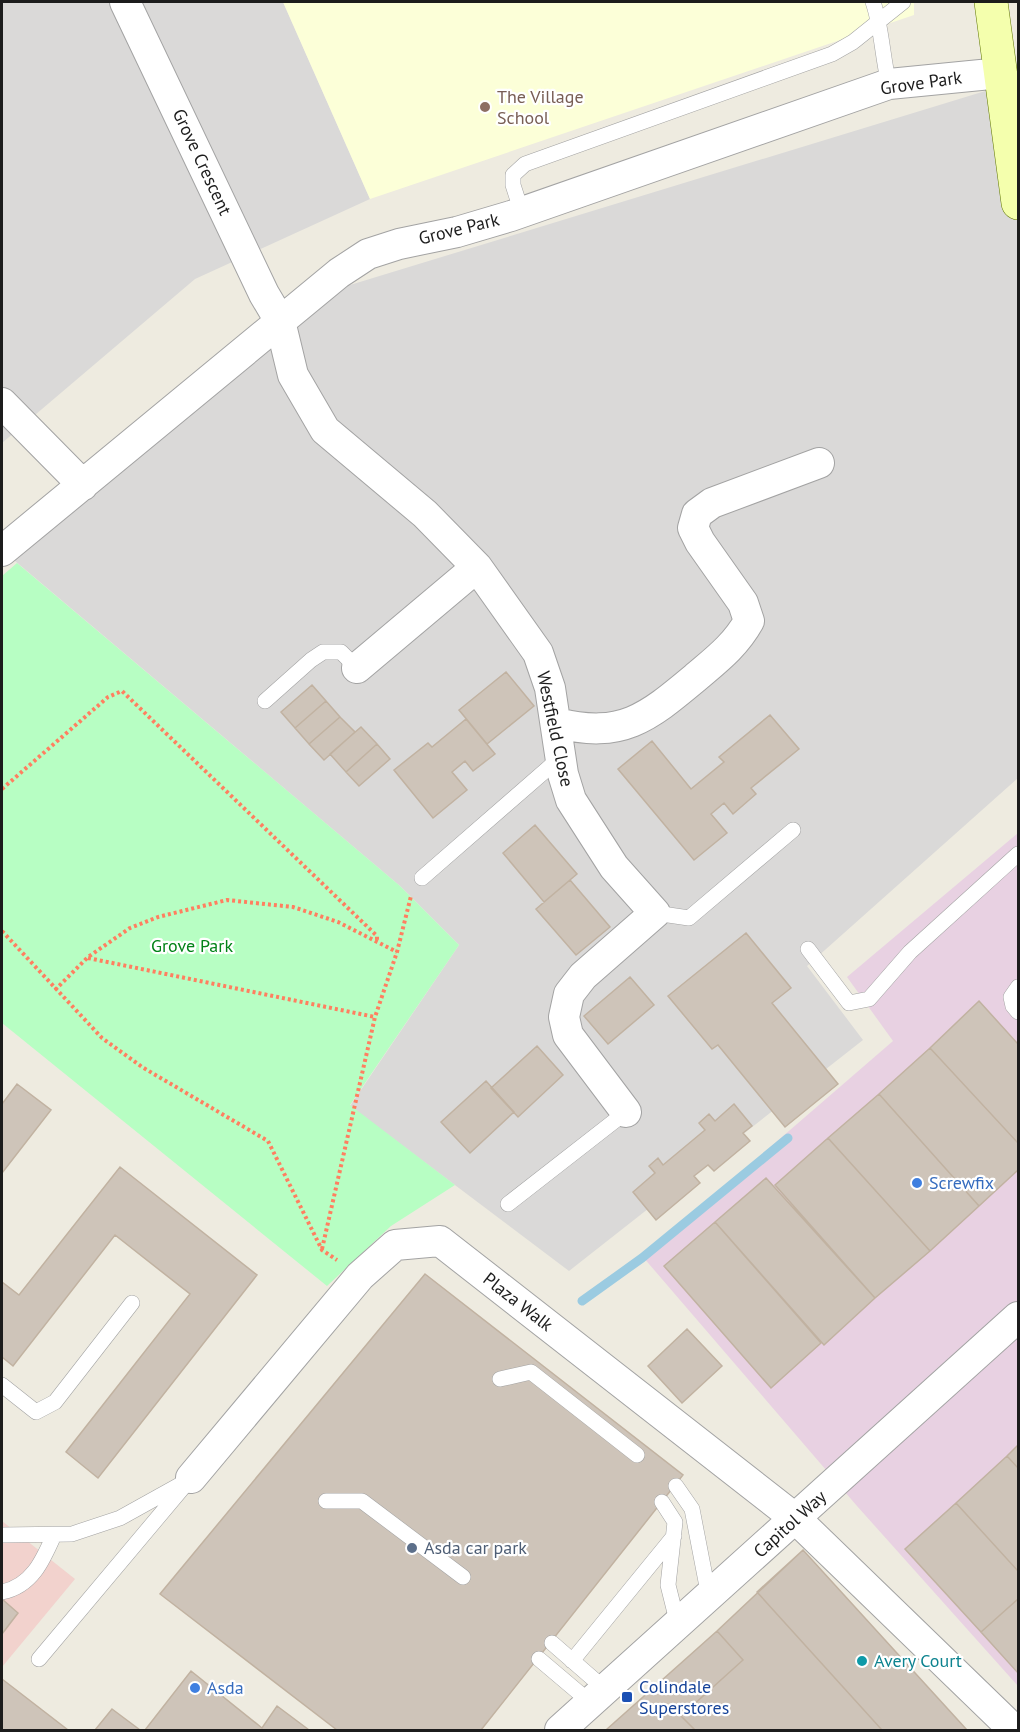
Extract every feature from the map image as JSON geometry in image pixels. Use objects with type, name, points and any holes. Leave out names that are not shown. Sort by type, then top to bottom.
[{"type":"street","name":"Grove Crescent","points":[[125,2],[264,294],[280,321]]},
{"type":"street","points":[[991,2],[1018,203]]},
{"type":"street","name":"Grove Park","points":[[2,551],[339,273],[368,254],[522,213],[889,84],[1001,73]]},
{"type":"street","name":"Westfield Close","points":[[280,321],[293,375],[325,430],[425,514],[477,567],[538,653],[550,688],[561,757],[571,800],[614,867],[655,913]]},
{"type":"street","points":[[2,403],[83,486]]},
{"type":"street","points":[[557,723],[584,730],[610,728],[645,718],[736,644],[749,621],[743,603],[700,542],[693,528],[697,514],[712,503],[819,463]]},
{"type":"street","points":[[357,668],[477,567]]},
{"type":"street","points":[[626,1112],[568,1035],[564,1017],[569,994],[583,976],[655,913]]},
{"type":"street","name":"Plaza Walk","points":[[190,1478],[360,1276],[395,1245],[440,1241],[796,1519],[1014,1731]]},
{"type":"street","name":"Capitol Way","points":[[561,1731],[1018,1317]]},
{"type":"lane","points":[[873,2],[880,22],[881,49],[889,84]]},
{"type":"lane","points":[[522,213],[513,185],[513,175],[525,164],[832,54],[853,42],[903,2]]},
{"type":"lane","points":[[266,701],[310,660],[323,652],[341,651],[357,668]]},
{"type":"lane","points":[[422,878],[561,757]]},
{"type":"lane","points":[[655,913],[689,918],[793,830]]},
{"type":"lane","points":[[808,949],[849,1003],[869,999],[910,952],[1018,854]]},
{"type":"lane","points":[[1018,987],[1011,997],[1012,1006],[1018,1012]]},
{"type":"lane","points":[[508,1204],[626,1112]]},
{"type":"lane","points":[[2,1385],[36,1412],[55,1402],[132,1303]]},
{"type":"lane","points":[[500,1379],[531,1372],[637,1455]]},
{"type":"lane","points":[[39,1659],[190,1478]]},
{"type":"lane","name":"Plaza Walk","points":[[2,1535],[72,1534],[120,1518],[190,1478]]},
{"type":"lane","points":[[676,1486],[692,1509],[709,1597]]},
{"type":"lane","points":[[326,1501],[362,1501],[464,1577]]},
{"type":"lane","points":[[663,1502],[675,1522],[668,1585],[678,1625]]},
{"type":"lane","points":[[2,1592],[26,1582],[41,1564],[54,1535]]},
{"type":"lane","points":[[572,1661],[674,1536]]},
{"type":"lane","points":[[552,1643],[572,1661],[598,1696]]},
{"type":"lane","points":[[539,1659],[598,1696]]},
{"type":"path","points":[[2,789],[108,697],[122,691],[377,936],[376,942]]},
{"type":"path","points":[[2,931],[102,1038],[142,1067],[268,1141],[322,1250],[375,1017],[397,952],[414,887],[422,878]]},
{"type":"path","points":[[55,990],[87,957],[130,928],[158,917],[226,900],[293,907],[338,922],[397,952]]},
{"type":"path","points":[[87,957],[375,1017]]},
{"type":"shaded area","points":[[2,2],[283,2],[370,199],[195,279],[2,443]]},
{"type":"shaded area","name":"The Village School","points":[[283,2],[914,2],[914,15],[370,199]]},
{"type":"shaded area","points":[[1018,81],[1018,778],[807,966],[863,1040],[569,1271],[350,1106],[459,945],[400,886],[2,550],[278,307]]},
{"type":"shaded area","points":[[1018,833],[1018,1686],[857,1506],[643,1257],[893,1041],[847,977]]},
{"type":"shaded area","points":[[2,1521],[75,1579],[2,1667]]},
{"type":"green space","name":"Grove Park","points":[[17,563],[400,886],[459,945],[350,1105],[455,1185],[391,1226],[327,1286],[2,1023],[2,576]]},
{"type":"building","points":[[506,672],[534,706],[487,744],[459,710]]},
{"type":"building","points":[[312,685],[326,701],[295,728],[281,712]]},
{"type":"building","points":[[326,701],[340,717],[309,744],[295,728]]},
{"type":"building","points":[[770,715],[799,749],[751,788],[756,794],[733,814],[724,803],[711,814],[727,833],[694,860],[618,769],[652,741],[691,789],[724,762],[719,757]]},
{"type":"building","points":[[340,717],[355,732],[324,760],[309,744]]},
{"type":"building","points":[[466,719],[495,754],[473,771],[465,761],[452,772],[467,790],[433,818],[394,770],[428,743],[432,747]]},
{"type":"building","points":[[361,727],[377,744],[346,772],[330,754]]},
{"type":"building","points":[[377,744],[390,759],[359,786],[346,772]]},
{"type":"building","points":[[535,825],[577,874],[544,902],[503,853]]},
{"type":"building","points":[[570,880],[610,927],[576,955],[536,909]]},
{"type":"building","points":[[746,933],[791,988],[772,1003],[838,1084],[785,1127],[718,1045],[712,1049],[668,996]]},
{"type":"building","points":[[630,977],[654,1005],[608,1044],[584,1016]]},
{"type":"building","points":[[979,1001],[1018,1044],[1018,1143],[930,1048]]},
{"type":"building","points":[[537,1046],[563,1075],[518,1117],[491,1088]]},
{"type":"building","points":[[930,1048],[1018,1143],[1018,1170],[979,1206],[879,1094]]},
{"type":"building","points":[[486,1081],[514,1112],[470,1153],[441,1122]]},
{"type":"building","points":[[17,1084],[51,1110],[2,1173],[2,1104]]},
{"type":"building","points":[[879,1094],[979,1206],[930,1251],[828,1138]]},
{"type":"building","points":[[734,1104],[752,1126],[743,1133],[750,1141],[714,1171],[708,1165],[694,1176],[700,1183],[656,1220],[633,1192],[655,1173],[649,1166],[658,1158],[663,1165],[705,1130],[699,1123],[709,1114],[715,1121]]},
{"type":"building","points":[[828,1138],[930,1251],[875,1298],[775,1185]]},
{"type":"building","points":[[120,1167],[257,1275],[98,1478],[66,1452],[190,1294],[115,1235],[13,1366],[2,1357],[2,1282],[19,1295]]},
{"type":"building","points":[[766,1178],[875,1298],[824,1345],[715,1222]]},
{"type":"building","points":[[715,1222],[821,1343],[771,1388],[664,1266]]},
{"type":"building","name":"Asda car park","points":[[425,1274],[683,1475],[481,1730],[337,1730],[160,1594]]},
{"type":"building","points":[[687,1329],[722,1366],[682,1403],[648,1366]]},
{"type":"building","points":[[1018,1445],[1018,1468],[1007,1456]]},
{"type":"building","points":[[1007,1456],[1018,1468],[1018,1571],[956,1503]]},
{"type":"building","points":[[956,1503],[1018,1571],[1018,1599],[981,1632],[905,1549]]},
{"type":"building","name":"Avery Court","points":[[803,1550],[967,1730],[882,1730],[757,1592]]},
{"type":"building","points":[[803,1550],[967,1730],[606,1730],[717,1631]]},
{"type":"building","points":[[2,1599],[18,1613],[2,1634]]},
{"type":"building","points":[[1018,1599],[1018,1673],[981,1632]]},
{"type":"building","points":[[717,1631],[743,1660],[681,1716],[695,1730],[606,1730]]},
{"type":"building","name":"Asda","points":[[191,1671],[262,1728],[277,1706],[309,1730],[145,1730]]},
{"type":"building","points":[[2,1679],[68,1730],[2,1730]]},
{"type":"building","points":[[112,1709],[140,1730],[95,1730]]},
{"type":"waterway","points":[[582,1301],[642,1258],[788,1138]]},
{"type":"place","name":"The Village School","points":[[485,107]]},
{"type":"place","name":"Screwfix","points":[[917,1183]]},
{"type":"place","name":"Asda car park","points":[[412,1548]]},
{"type":"place","name":"Avery Court","points":[[862,1661]]},
{"type":"place","name":"Asda","points":[[195,1688]]},
{"type":"place","name":"Colindale Superstores","points":[[627,1697]]}]
